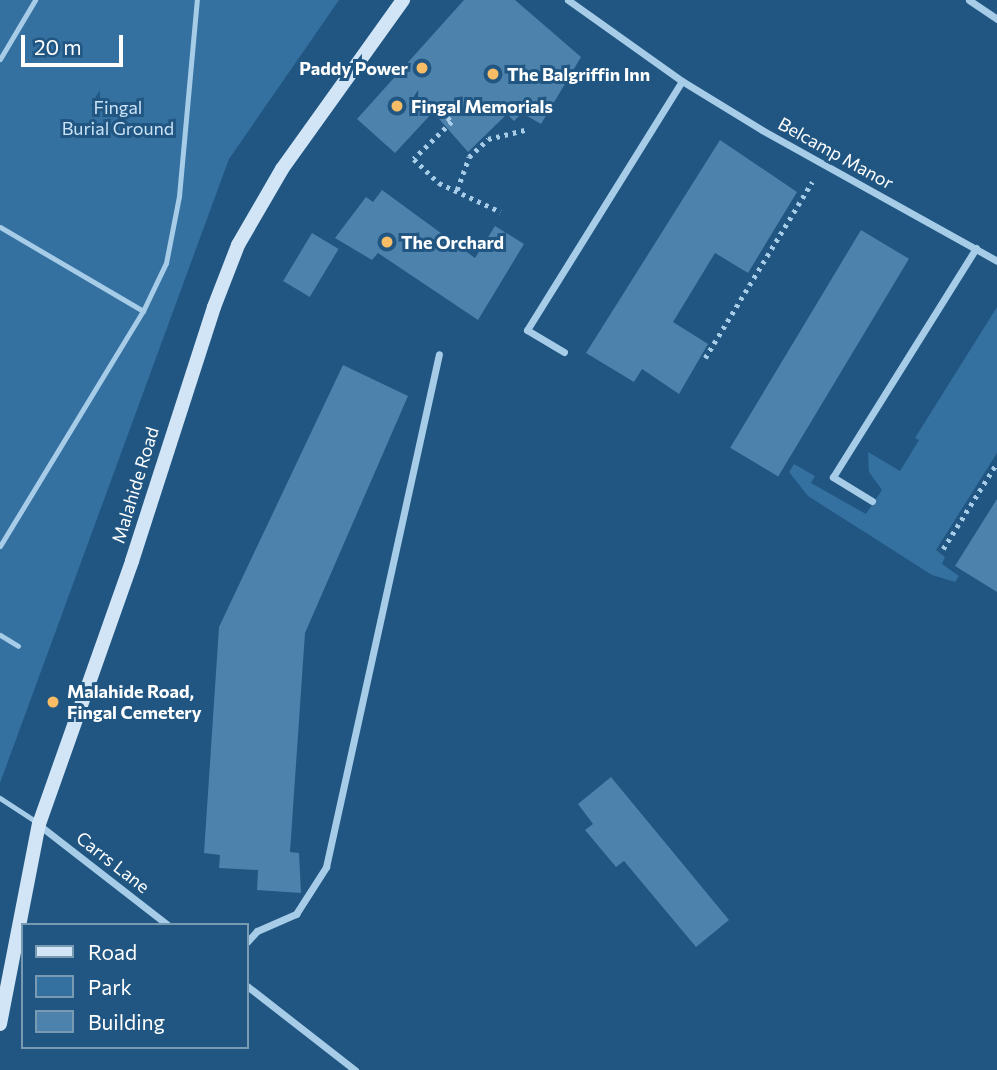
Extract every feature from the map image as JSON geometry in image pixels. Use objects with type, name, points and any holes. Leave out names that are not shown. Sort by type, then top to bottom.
[{"type":"main road","name":"Malahide Road","points":[[0,1024],[39,824],[238,245],[282,169],[403,0]]},
{"type":"street","name":"Belcamp Manor","points":[[568,0],[682,81],[997,261]]},
{"type":"street","points":[[969,0],[997,19]]},
{"type":"street","points":[[564,352],[527,330],[682,81]]},
{"type":"street","points":[[872,501],[833,477],[976,248]]},
{"type":"street","points":[[248,941],[257,932],[296,914],[326,867],[439,354]]},
{"type":"street","name":"Carrs Lane","points":[[39,824],[165,923]]},
{"type":"street","points":[[248,987],[355,1070]]},
{"type":"lane","points":[[0,59],[35,0]]},
{"type":"lane","points":[[0,546],[143,311],[166,263],[179,196],[197,0]]},
{"type":"lane","points":[[0,226],[143,311]]},
{"type":"lane","points":[[0,635],[18,646]]},
{"type":"lane","points":[[0,797],[39,824]]},
{"type":"path","points":[[436,105],[452,122],[414,159],[439,183],[501,212]]},
{"type":"path","points":[[457,190],[469,157],[488,139],[528,129]]},
{"type":"path","points":[[705,358],[824,164]]},
{"type":"path","points":[[943,549],[997,463]]},
{"type":"green space","name":"Fingal Burial Ground","points":[[0,0],[339,0],[229,159],[0,783]]},
{"type":"green space","points":[[997,307],[997,453],[936,550],[945,557],[942,564],[959,576],[955,582],[932,575],[808,496],[789,472],[794,464],[815,476],[811,483],[866,514],[882,490],[869,472],[868,452],[900,471],[919,440],[915,438]]},
{"type":"building","name":"The Balgriffin Inn","points":[[464,0],[515,0],[581,57],[541,124],[522,113],[514,121],[507,114],[468,152],[433,112],[395,153],[357,119]]},
{"type":"building","points":[[720,140],[797,192],[748,273],[715,253],[673,322],[708,344],[679,394],[642,369],[634,382],[586,353]]},
{"type":"building","points":[[382,190],[475,258],[495,226],[524,244],[478,320],[378,253],[372,260],[335,238],[366,197],[373,202]]},
{"type":"building","points":[[861,230],[909,259],[778,477],[730,448]]},
{"type":"building","points":[[312,233],[339,249],[310,297],[283,281]]},
{"type":"building","points":[[343,365],[408,396],[305,633],[290,852],[299,853],[301,893],[257,890],[258,870],[219,868],[220,855],[204,853],[219,627]]},
{"type":"building","points":[[997,499],[997,592],[955,566]]},
{"type":"building","points":[[611,777],[729,920],[696,947],[624,861],[616,867],[585,830],[593,824],[578,804]]},
{"type":"place","name":"Paddy Power","points":[[422,68]]},
{"type":"place","name":"The Balgriffin Inn","points":[[493,74]]},
{"type":"place","name":"Fingal Memorials","points":[[397,106]]},
{"type":"place","name":"The Orchard","points":[[387,242]]},
{"type":"place","name":"Malahide Road, Fingal Cemetery","points":[[53,702]]}]
